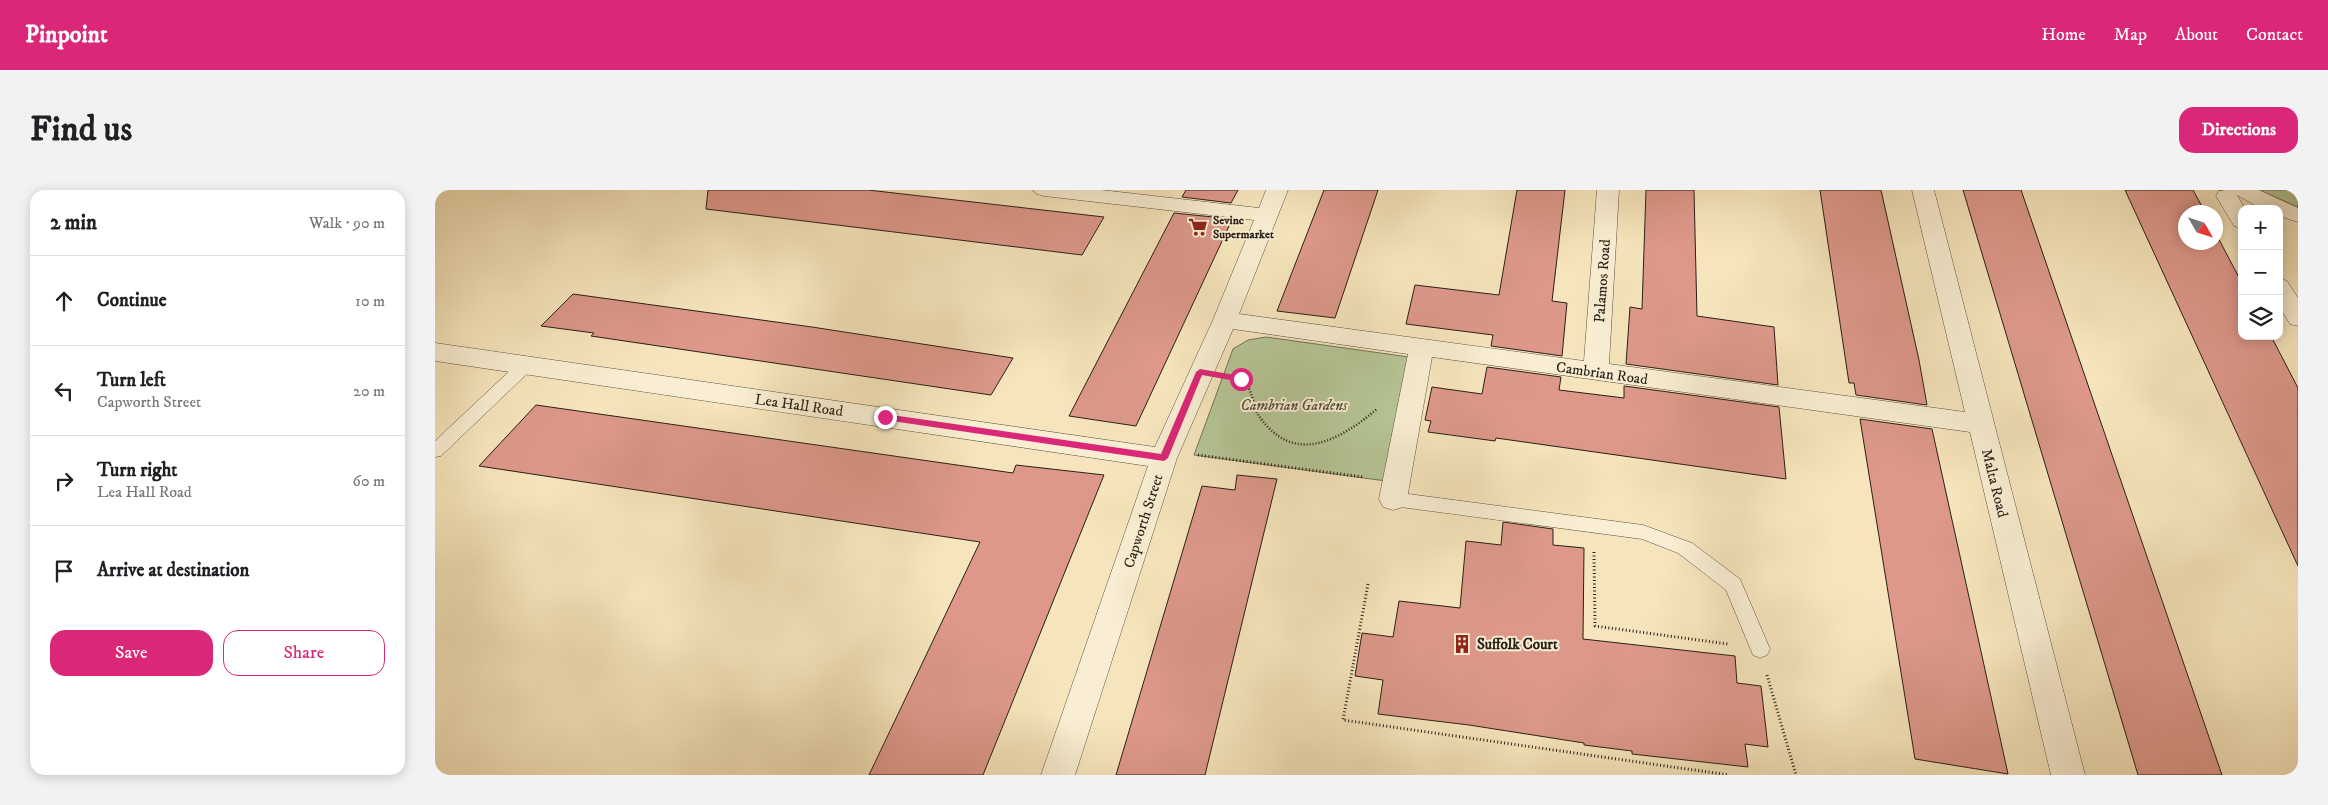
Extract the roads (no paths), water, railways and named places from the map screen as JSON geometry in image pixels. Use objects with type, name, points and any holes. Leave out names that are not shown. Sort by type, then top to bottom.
[{"type":"street","points":[[1044,190],[1266,215]]},
{"type":"street","name":"Capworth Street","points":[[1058,775],[1166,453],[1200,372],[1225,320],[1277,190]]},
{"type":"street","name":"Palamos Road","points":[[1596,372],[1608,190]]},
{"type":"street","name":"Malta Road","points":[[1923,190],[2069,775]]},
{"type":"street","points":[[2235,193],[2298,215]]},
{"type":"street","points":[[2283,293],[2298,318]]},
{"type":"street","name":"Cambrian Road","points":[[1225,320],[1980,424]]},
{"type":"street","points":[[1393,499],[1421,348]]},
{"type":"street","name":"Lea Hall Road","points":[[435,352],[1166,453]]},
{"type":"lane","points":[[435,451],[526,365]]},
{"type":"lane","points":[[1393,499],[1643,532],[1685,548],[1733,585],[1760,649]]},
{"type":"place","name":"Sevinc Supermarket","points":[[1198,227]]},
{"type":"place","name":"Suffolk Court","points":[[1462,644]]},
{"type":"park label","name":"Cambrian Gardens","points":[[1294,405]]}]
